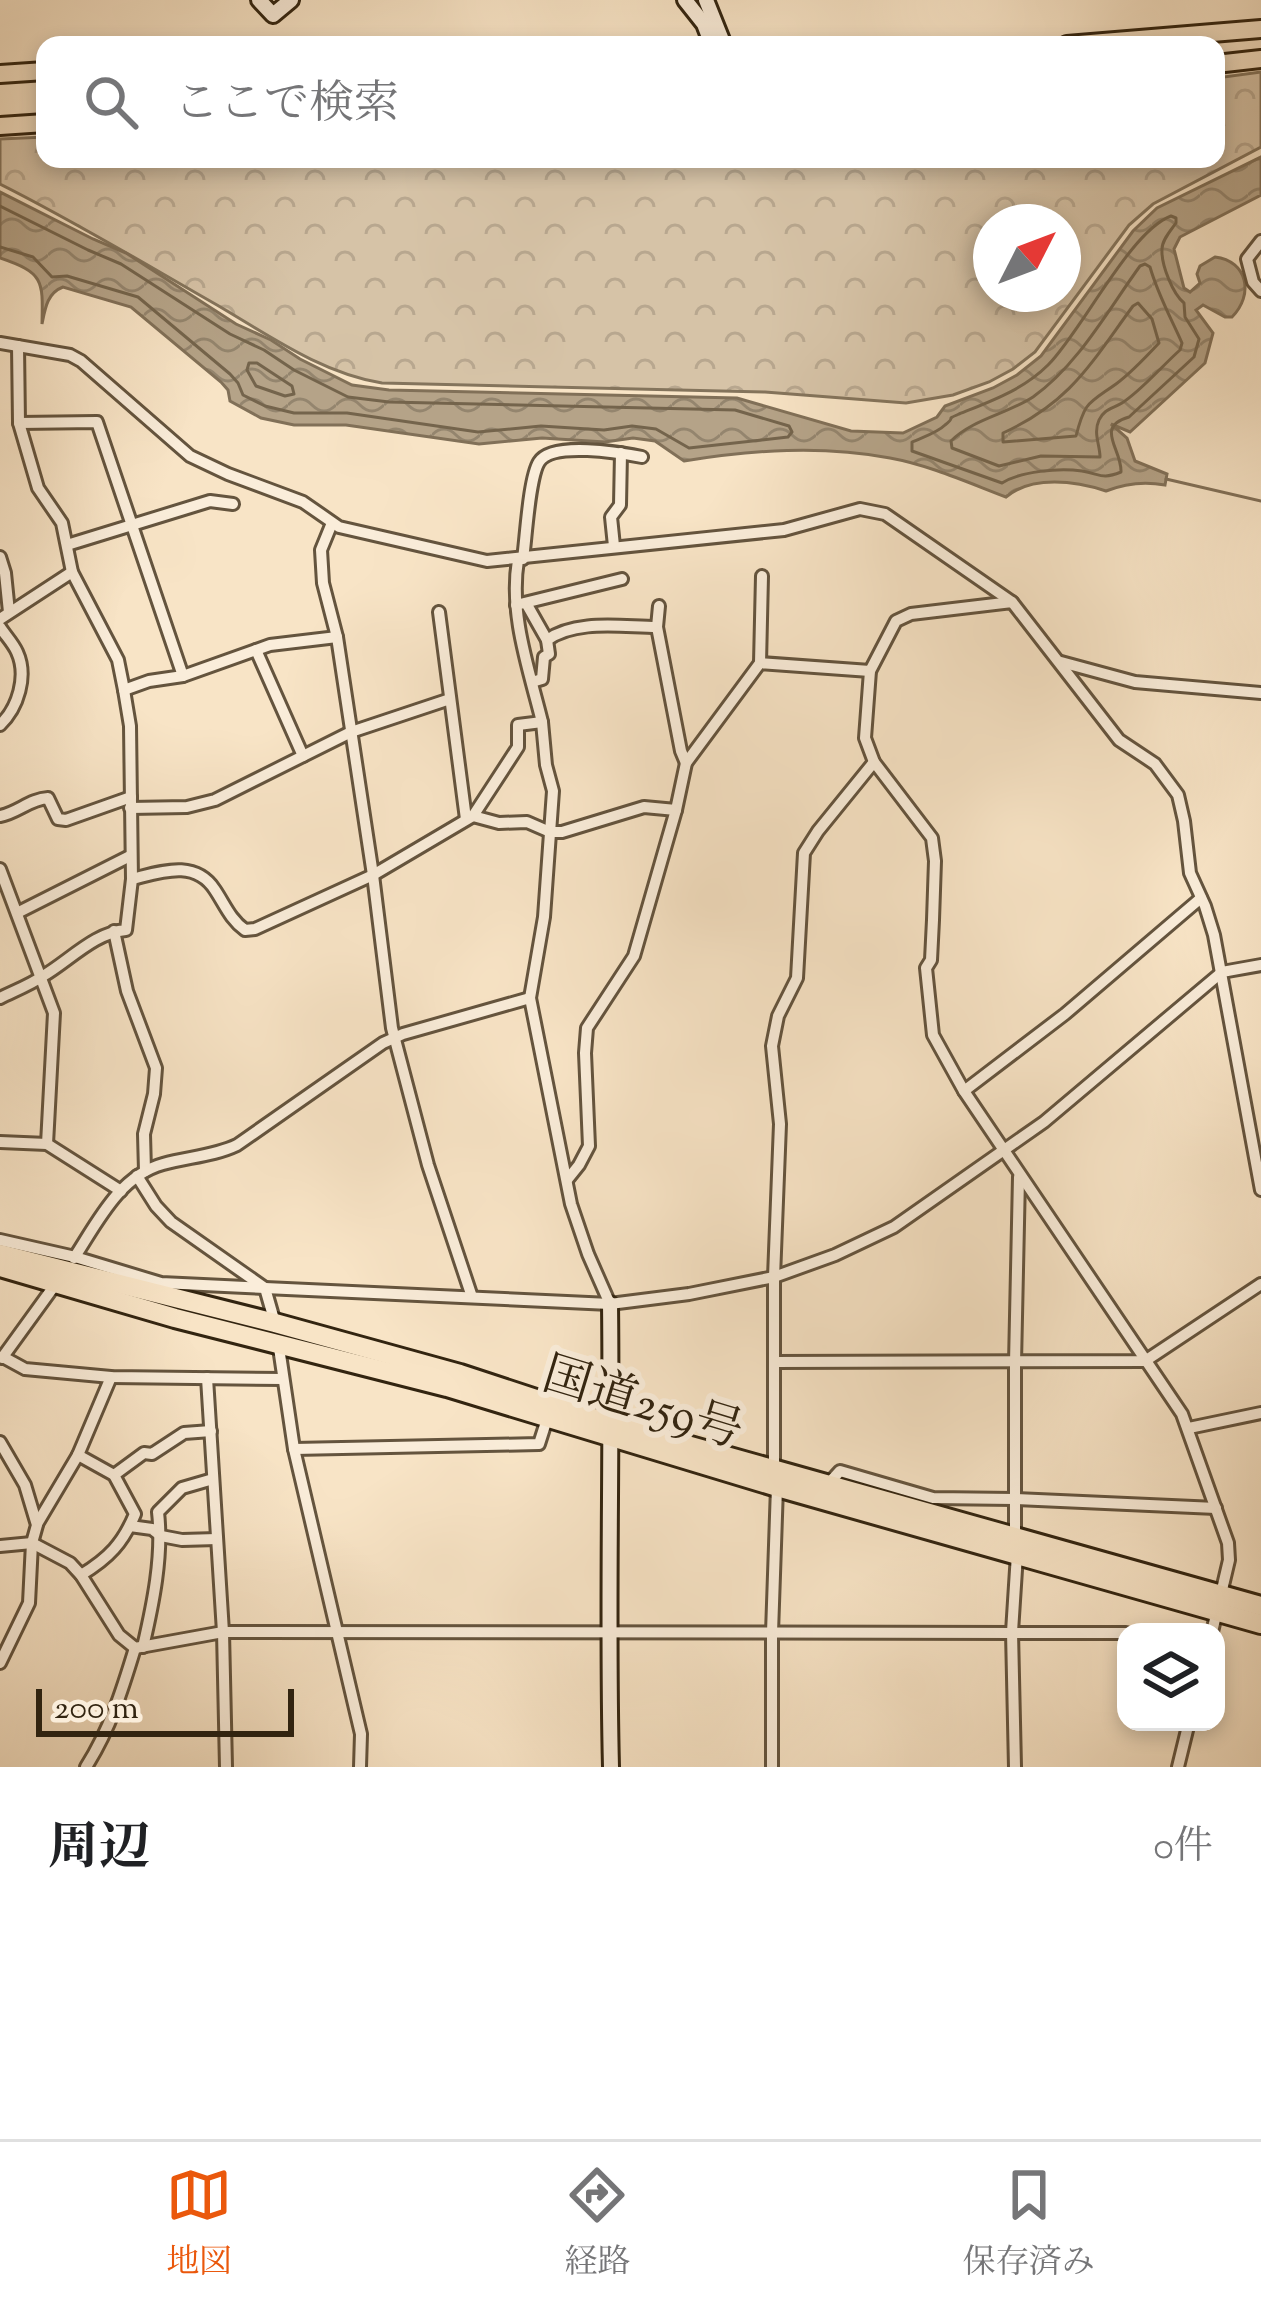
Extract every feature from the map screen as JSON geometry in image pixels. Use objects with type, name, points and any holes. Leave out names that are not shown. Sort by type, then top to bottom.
[{"type":"highway","name":"国道259号","points":[[0,1254],[460,1374],[612,1431],[1219,1603],[1261,1624]]},
{"type":"highway","name":"国道259号","points":[[0,1268],[548,1419],[612,1431]]},
{"type":"highway","name":"国道259号","points":[[776,1477],[829,1484],[1016,1545]]},
{"type":"highway","name":"国道259号","points":[[1219,1603],[1261,1606]]},
{"type":"main road","points":[[1176,36],[1261,29]]},
{"type":"main road","points":[[1225,63],[1261,59]]},
{"type":"main road","points":[[0,74],[36,72]]},
{"type":"main road","points":[[0,126],[36,124]]},
{"type":"street","points":[[260,0],[274,15],[291,0]]},
{"type":"street","points":[[686,0],[715,36]]},
{"type":"street","points":[[706,0],[717,36]]},
{"type":"street","points":[[1261,242],[1246,260],[1261,291]]},
{"type":"street","points":[[0,343],[70,355],[190,455],[303,502],[339,527],[487,561],[784,530],[860,509],[885,514],[1012,602],[1119,740],[1155,764],[1178,795],[1190,873],[1214,935],[1222,973],[1261,1190]]},
{"type":"street","points":[[0,998],[115,931],[126,931],[132,879],[130,726],[118,660],[72,572],[58,516],[38,488],[19,423],[18,346]]},
{"type":"street","points":[[19,423],[97,422],[183,676]]},
{"type":"street","points":[[610,1767],[610,1304],[571,1204],[530,998],[544,917],[553,790],[514,583],[539,460],[592,448],[642,457]]},
{"type":"street","points":[[614,546],[611,517],[620,505],[621,453]]},
{"type":"street","points":[[67,544],[209,501],[233,504]]},
{"type":"street","points":[[332,523],[321,550],[322,583],[337,637],[394,1038],[428,1165],[472,1297]]},
{"type":"street","points":[[0,557],[5,573],[3,619],[19,655],[22,682],[14,708],[0,725]]},
{"type":"street","points":[[3,619],[72,572]]},
{"type":"street","points":[[567,1180],[589,1146],[587,1028],[634,956],[686,763],[760,663],[762,576]]},
{"type":"street","points":[[521,604],[622,579]]},
{"type":"street","points":[[1012,602],[911,614],[896,621],[870,671],[865,738],[874,762],[932,838],[931,960],[926,968],[933,1035],[964,1090],[1189,1428],[1228,1543],[1214,1623]]},
{"type":"street","points":[[521,604],[547,640],[549,654],[544,657],[542,679],[532,682]]},
{"type":"street","points":[[659,606],[657,627],[686,763]]},
{"type":"street","points":[[439,612],[470,818]]},
{"type":"street","points":[[547,640],[558,632],[580,628],[657,627]]},
{"type":"street","points":[[124,690],[183,676],[270,645],[337,637]]},
{"type":"street","points":[[256,650],[303,756]]},
{"type":"street","points":[[1058,662],[1135,682],[1261,693]]},
{"type":"street","points":[[760,663],[870,671]]},
{"type":"street","points":[[0,816],[48,798],[58,819],[67,820],[131,802],[187,807],[215,800],[352,733],[450,700]]},
{"type":"street","points":[[132,879],[188,870],[206,878],[234,922],[245,930],[255,929],[373,875],[470,818],[518,747],[518,725],[542,722]]},
{"type":"street","points":[[772,1767],[774,1277],[780,1124],[772,1046],[778,1016],[797,978],[804,853],[874,762]]},
{"type":"street","points":[[470,818],[527,822],[562,832],[644,807],[676,810]]},
{"type":"street","points":[[17,913],[130,856]]},
{"type":"street","points":[[0,869],[55,1013],[47,1144]]},
{"type":"street","points":[[964,1090],[1065,1014],[1201,898]]},
{"type":"street","points":[[115,931],[127,991],[156,1068],[141,1174],[156,1206],[171,1222],[265,1288],[279,1344],[294,1448],[361,1734],[360,1767]]},
{"type":"street","points":[[0,1240],[160,1283],[610,1304],[774,1277],[894,1228],[1044,1122],[1222,973],[1261,965]]},
{"type":"street","points":[[73,1260],[121,1191],[141,1174],[160,1164],[237,1145],[394,1038],[530,998]]},
{"type":"street","points":[[0,1142],[47,1144],[121,1191]]},
{"type":"street","points":[[1015,1767],[1012,1632],[1019,1173]]},
{"type":"street","points":[[774,1362],[1145,1361],[1261,1284]]},
{"type":"street","points":[[52,1289],[2,1359],[25,1369],[111,1377],[283,1379]]},
{"type":"street","points":[[0,1663],[29,1603],[37,1526],[78,1455],[111,1377]]},
{"type":"street","points":[[207,1378],[226,1767]]},
{"type":"street","points":[[1189,1428],[1261,1413]]},
{"type":"street","points":[[294,1448],[539,1444],[548,1419]]},
{"type":"street","points":[[114,1475],[184,1433],[211,1431]]},
{"type":"street","points":[[0,1442],[25,1486],[37,1526]]},
{"type":"street","points":[[78,1455],[114,1475],[135,1514],[121,1546],[81,1575]]},
{"type":"street","points":[[829,1484],[840,1471],[933,1498],[1216,1508]]},
{"type":"street","points":[[86,1767],[118,1705],[152,1606],[161,1536],[158,1512],[182,1488],[213,1479]]},
{"type":"street","points":[[130,1526],[152,1528],[161,1536],[182,1540],[217,1540]]},
{"type":"street","points":[[0,1546],[32,1543],[70,1563],[119,1635],[138,1647],[223,1632],[1117,1634]]},
{"type":"street","points":[[1178,1767],[1187,1731]]},
{"type":"green space","points":[[1261,72],[1261,147],[1225,166],[1225,77]]},
{"type":"green space","points":[[36,137],[36,168],[1221,168],[1153,204],[1129,225],[1081,290],[1081,204],[973,204],[973,312],[1065,312],[1035,352],[1013,369],[953,395],[906,403],[765,392],[382,383],[360,378],[296,352],[0,184],[0,139]]},
{"type":"water","points":[[1261,157],[1261,195],[1180,237],[1174,249],[1184,288],[1190,292],[1200,283],[1200,266],[1215,257],[1235,265],[1245,289],[1239,308],[1232,317],[1203,305],[1196,310],[1213,333],[1205,363],[1130,432],[1111,424],[1127,438],[1135,461],[1167,474],[1165,485],[1135,484],[1106,491],[1041,483],[1006,497],[919,465],[838,451],[761,452],[684,461],[655,441],[633,438],[479,444],[261,418],[230,401],[221,382],[131,307],[63,287],[50,297],[42,324],[38,280],[25,268],[0,258],[0,192],[126,253],[236,324],[352,385],[389,390],[737,398],[851,431],[903,433],[937,417],[945,406],[1017,375],[1041,356],[1073,312],[1081,312],[1081,302],[1133,231],[1157,208]]},
{"type":"waterway","points":[[1166,479],[1261,501]]}]
